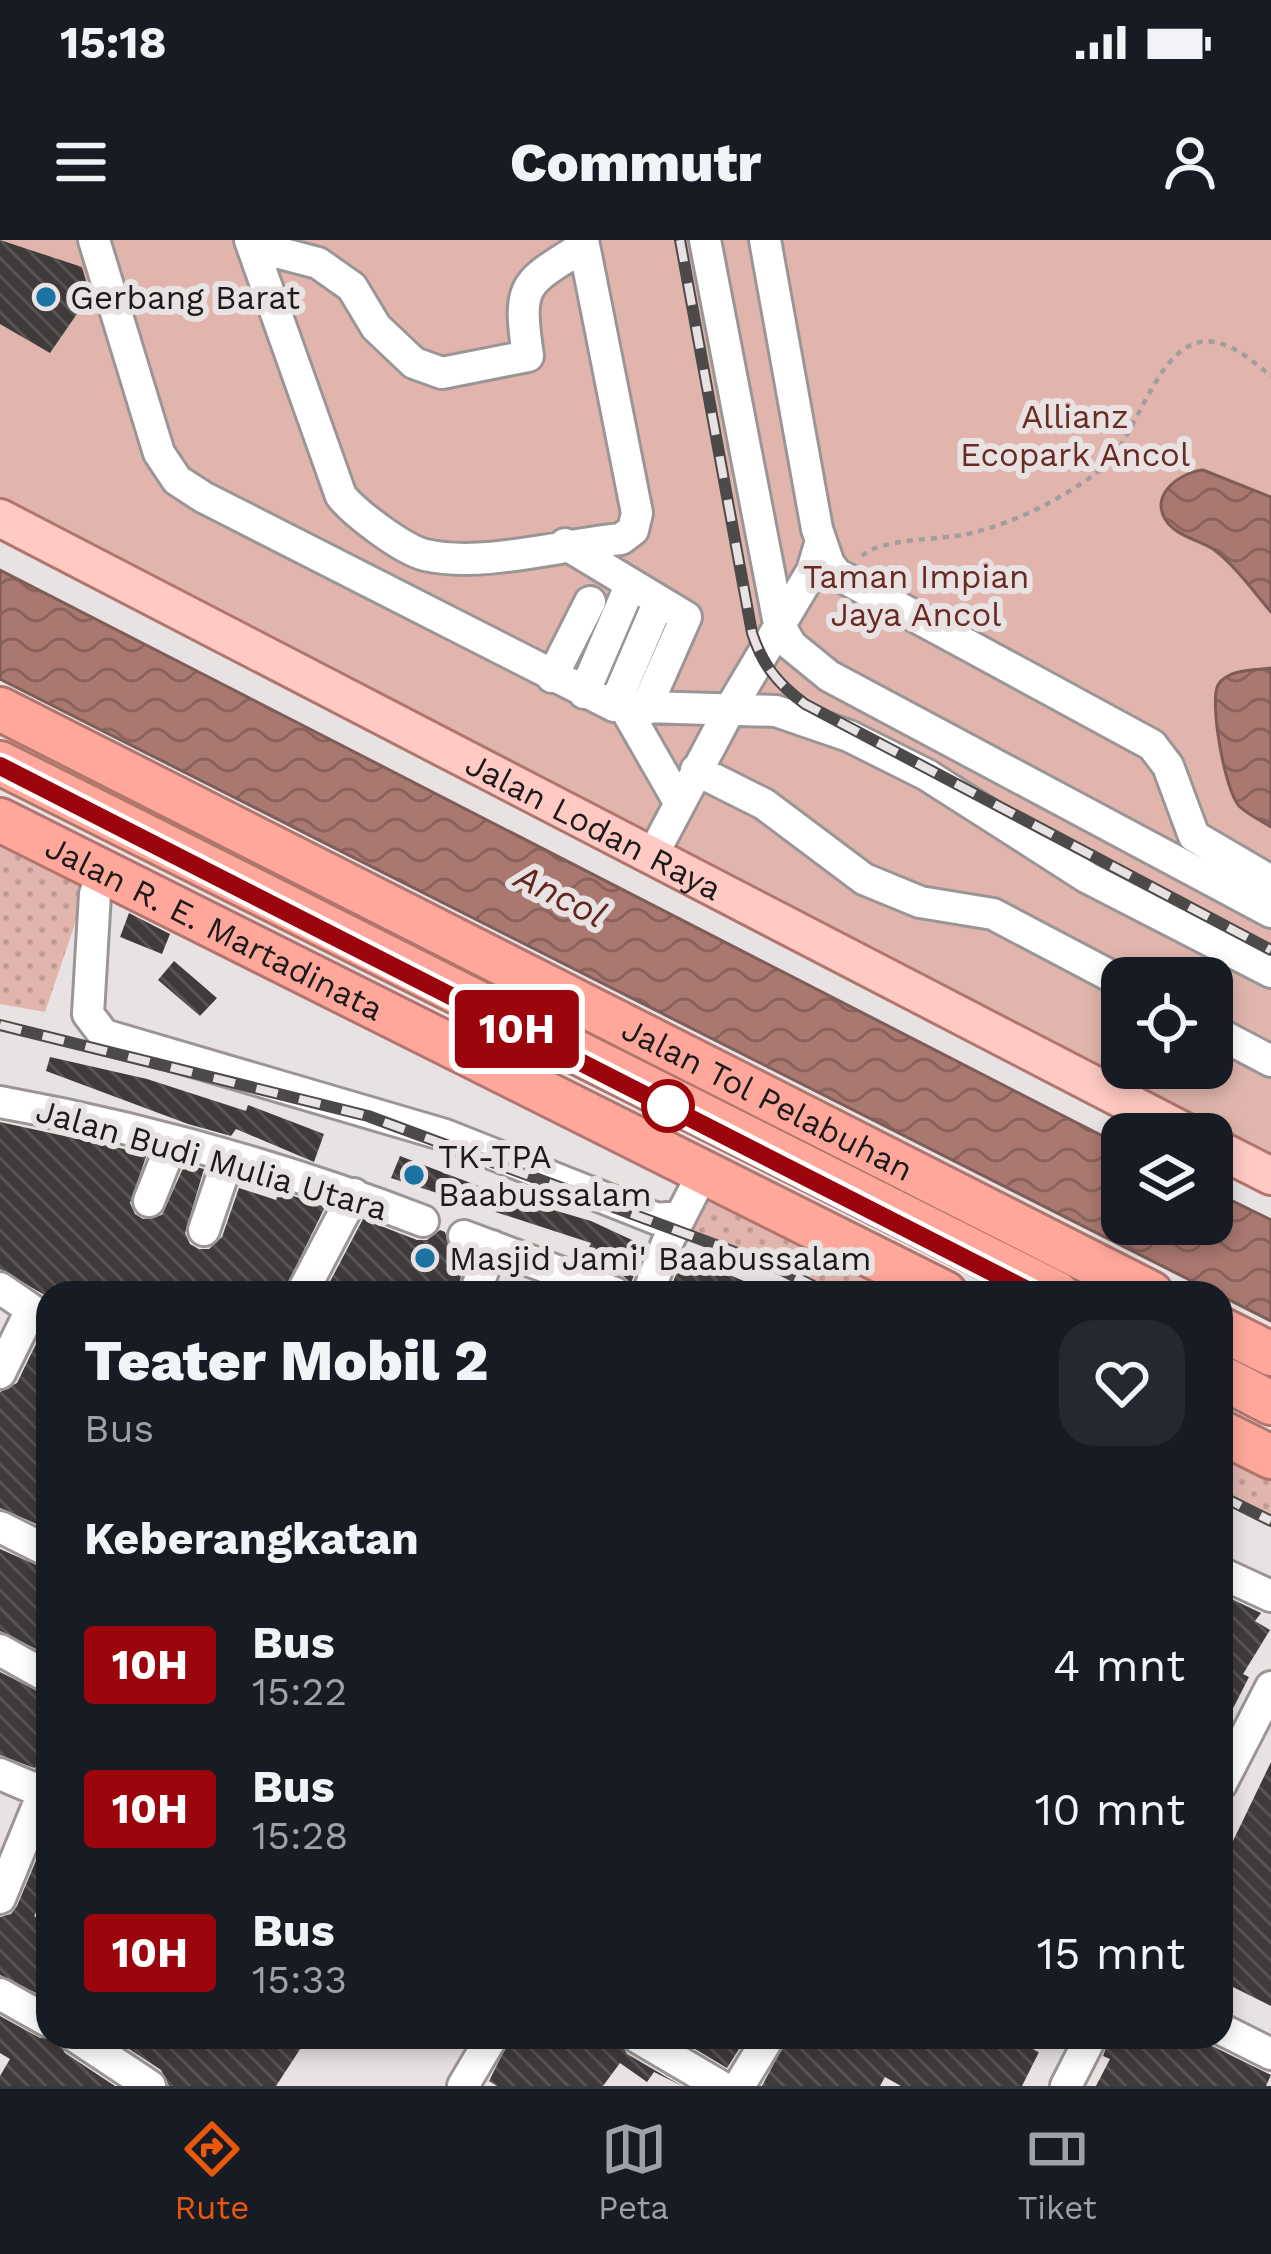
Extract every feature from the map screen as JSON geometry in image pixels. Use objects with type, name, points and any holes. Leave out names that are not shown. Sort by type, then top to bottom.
[{"type":"highway","name":"Jalan Tol Pelabuhan","points":[[0,709],[1126,1281]]},
{"type":"highway","name":"Jalan Tol Pelabuhan","points":[[0,764],[1033,1281]]},
{"type":"highway","name":"Jalan R. E. Martadinata","points":[[0,764],[1010,1281]]},
{"type":"highway","name":"Jalan R. E. Martadinata","points":[[0,820],[922,1281]]},
{"type":"highway","points":[[0,839],[99,870]]},
{"type":"highway","points":[[1233,1335],[1271,1354]]},
{"type":"highway","points":[[1233,1384],[1271,1403]]},
{"type":"highway","points":[[1233,1395],[1271,1415]]},
{"type":"highway","points":[[1233,1438],[1271,1457]]},
{"type":"main road","name":"Jalan Lodan Raya","points":[[0,518],[1148,1113]]},
{"type":"main road","points":[[1233,1157],[1271,1176]]},
{"type":"street","points":[[705,240],[779,624],[790,645],[829,676],[1271,912]]},
{"type":"street","points":[[765,240],[820,544],[829,564],[847,582],[1152,745],[1168,766],[1194,836],[1271,881]]},
{"type":"street","points":[[252,243],[318,263],[352,286],[376,327],[414,363],[442,373],[528,356],[522,313],[525,292],[535,277],[584,243],[637,513],[633,530],[621,539],[477,558],[421,554],[353,510],[340,496],[252,243]]},
{"type":"street","points":[[106,244],[159,453],[177,480],[202,497],[584,693],[628,708],[776,712],[849,736],[927,775],[1088,878],[1271,972]]},
{"type":"street","points":[[565,544],[686,617],[628,708]]},
{"type":"street","points":[[651,858],[695,770],[812,571],[820,544]]},
{"type":"street","points":[[584,693],[630,586]]},
{"type":"street","points":[[552,677],[590,602]]},
{"type":"street","points":[[628,708],[679,802]]},
{"type":"street","points":[[695,770],[764,804],[864,879],[920,902],[993,914],[1101,971]]},
{"type":"street","points":[[99,870],[88,1014],[104,1035],[445,1135],[657,1219],[680,1217]]},
{"type":"street","points":[[1233,1041],[1271,1061]]},
{"type":"street","name":"Jalan Budi Mulia Utara","points":[[0,1102],[354,1194],[424,1221]]},
{"type":"street","points":[[149,1201],[172,1143]]},
{"type":"street","points":[[204,1230],[228,1159]]},
{"type":"street","points":[[653,1281],[704,1171]]},
{"type":"street","points":[[308,1281],[354,1194]]},
{"type":"street","points":[[476,1281],[478,1241],[583,1281]]},
{"type":"street","points":[[0,1288],[36,1314]]},
{"type":"street","points":[[0,1373],[36,1320]]},
{"type":"street","points":[[0,1527],[36,1545]]},
{"type":"street","points":[[1233,1579],[1271,1596]]},
{"type":"street","points":[[0,1650],[36,1670]]},
{"type":"street","points":[[1233,1761],[1271,1688]]},
{"type":"street","points":[[0,1774],[36,1784]]},
{"type":"street","points":[[0,1898],[36,1808]]},
{"type":"street","points":[[0,1994],[36,2014]]},
{"type":"street","points":[[1233,2036],[1271,2054]]},
{"type":"street","points":[[94,2049],[150,2086]]},
{"type":"street","points":[[463,2086],[485,2049]]},
{"type":"street","points":[[658,2049],[720,2086]]},
{"type":"street","points":[[739,2086],[762,2049]]},
{"type":"street","points":[[1066,2086],[1085,2049]]},
{"type":"path","points":[[847,582],[865,551],[991,526],[1033,511],[1103,469],[1127,438],[1168,363],[1184,346],[1203,340],[1225,344],[1271,376]]},
{"type":"green space","name":"Taman Impian Jaya Ancol","points":[[0,240],[1271,240],[1271,1173],[1233,1153],[1233,1113],[1155,1113],[1108,1089],[1233,1089],[1233,957],[1101,957],[1101,1085],[0,518]]},
{"type":"green space","points":[[0,839],[94,868],[45,1012],[0,1004]]},
{"type":"green space","points":[[695,1189],[916,1281],[803,1281],[674,1230]]},
{"type":"green space","points":[[1233,1438],[1271,1457],[1271,1521],[1233,1502]]},
{"type":"water","points":[[1203,470],[1271,497],[1271,612],[1221,555],[1180,533],[1165,519],[1162,501],[1170,486]]},
{"type":"water","name":"Ancol","points":[[0,570],[1101,1135],[1101,1235],[0,679]]},
{"type":"water","points":[[1271,668],[1271,827],[1242,809],[1234,797],[1217,727],[1216,694],[1228,676]]},
{"type":"water","points":[[1233,1201],[1271,1220],[1271,1321],[1233,1302],[1233,1281],[1192,1281],[1121,1245],[1233,1245]]},
{"type":"building","name":"Gerbang Barat","points":[[0,240],[82,267],[90,295],[50,353],[0,324]]},
{"type":"building","points":[[129,913],[170,934],[162,954],[120,937]]},
{"type":"building","points":[[174,961],[217,998],[200,1016],[158,980]]},
{"type":"building","points":[[50,1057],[147,1079],[246,1111],[248,1105],[324,1134],[314,1162],[236,1129],[231,1136],[188,1124],[46,1071]]},
{"type":"building","points":[[0,1122],[147,1154],[130,1203],[143,1219],[162,1215],[185,1164],[204,1169],[185,1233],[199,1249],[209,1249],[222,1237],[239,1188],[276,1200],[279,1191],[325,1207],[289,1281],[36,1281],[36,1290],[0,1269]]},
{"type":"building","points":[[400,1156],[502,1195],[591,1221],[645,1246],[629,1281],[583,1260],[591,1243],[391,1178]]},
{"type":"building","points":[[363,1219],[417,1240],[427,1240],[440,1230],[450,1249],[467,1258],[460,1281],[330,1281]]},
{"type":"building","points":[[689,1258],[744,1281],[674,1281],[681,1261],[686,1264]]},
{"type":"building","points":[[36,1344],[36,1524],[0,1508],[0,1392],[17,1383]]},
{"type":"building","points":[[0,1549],[36,1565],[36,1649],[0,1631]]},
{"type":"building","points":[[1233,1600],[1261,1613],[1255,1621],[1270,1630],[1243,1674],[1249,1677],[1233,1708]]},
{"type":"building","points":[[0,1672],[36,1690],[36,1767],[0,1755]]},
{"type":"building","points":[[1271,1762],[1271,2006],[1233,1987],[1233,1841]]},
{"type":"building","points":[[36,1861],[36,1993],[0,1975],[0,1917],[17,1906]]},
{"type":"building","points":[[0,2016],[36,2036],[36,2049],[63,2049],[115,2086],[0,2086],[10,2059],[0,2053]]},
{"type":"building","points":[[129,2049],[300,2049],[276,2086],[169,2086],[161,2070]]},
{"type":"building","points":[[505,2049],[624,2049],[682,2086],[654,2072],[647,2082],[620,2063],[603,2086],[497,2086],[489,2081]]},
{"type":"building","points":[[695,2049],[739,2049],[727,2068]]},
{"type":"building","points":[[782,2049],[1039,2052],[1022,2086],[901,2086],[885,2077],[880,2086],[762,2086]]},
{"type":"building","points":[[1106,2049],[1218,2049],[1271,2075],[1266,2086],[1096,2086],[1110,2059],[1103,2056]]},
{"type":"railway","points":[[680,240],[752,633],[772,673],[805,704],[1271,950]]},
{"type":"railway","points":[[0,1025],[368,1116],[803,1281]]},
{"type":"railway","points":[[1233,1502],[1271,1521]]},
{"type":"bus line","name":"10H","points":[[0,766],[1009,1281]]},
{"type":"place","name":"Gerbang Barat","points":[[46,297]]},
{"type":"place","name":"TK-TPA Baabussalam","points":[[414,1175]]},
{"type":"place","name":"Masjid Jami' Baabussalam","points":[[425,1258]]},
{"type":"park label","name":"Allianz Ecopark Ancol","points":[[1075,435]]}]
